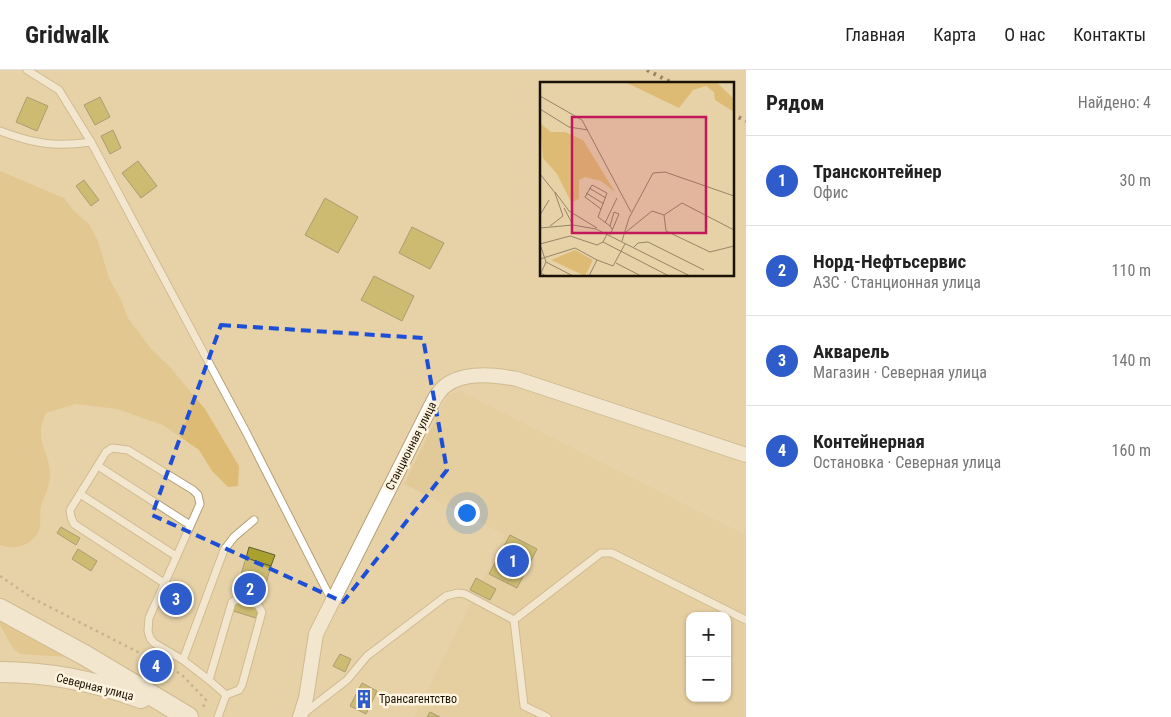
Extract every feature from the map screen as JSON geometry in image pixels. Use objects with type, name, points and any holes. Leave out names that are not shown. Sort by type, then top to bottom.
[{"type":"street","name":"Станционная улица","points":[[301,716],[306,698],[316,634],[435,398],[443,388],[456,380],[479,376],[517,379],[746,455]]},
{"type":"street","points":[[0,609],[86,656],[187,717]]},
{"type":"street","name":"Северная улица","points":[[3,667],[83,682],[135,696],[187,717]]},
{"type":"lane","points":[[27,70],[59,90],[92,142],[246,432],[332,601]]},
{"type":"lane","points":[[0,131],[45,145],[92,142]]},
{"type":"lane","points":[[164,583],[74,524],[71,517],[70,510],[106,452],[112,448],[128,450],[193,490],[198,495],[200,504],[149,618],[148,631],[154,643],[183,660],[210,680],[226,695]]},
{"type":"lane","points":[[98,466],[190,525]]},
{"type":"lane","points":[[80,494],[176,556]]},
{"type":"lane","points":[[183,660],[224,550],[254,520]]},
{"type":"lane","points":[[514,620],[600,553],[612,553],[746,620]]},
{"type":"lane","points":[[301,716],[347,680],[367,656],[446,596],[458,593],[465,594],[514,620]]},
{"type":"lane","points":[[210,680],[232,602],[237,599],[258,605],[262,612],[242,685],[239,690],[226,695],[218,717]]},
{"type":"lane","points":[[514,620],[524,706],[547,717]]},
{"type":"path","points":[[0,576],[32,598],[181,674],[191,682],[206,700],[199,717]]},
{"type":"highlighted area","points":[[221,325],[423,338],[447,470],[343,602],[152,515]]},
{"type":"shaded area","points":[[0,171],[64,198],[74,211],[89,224],[98,241],[109,278],[128,318],[152,350],[170,367],[205,409],[239,466],[238,486],[228,487],[212,471],[199,450],[163,425],[117,409],[76,404],[46,413],[42,424],[41,440],[50,468],[50,481],[41,506],[40,527],[36,535],[33,540],[17,547],[0,545]]},
{"type":"shaded area","points":[[460,391],[746,535],[746,717],[414,717],[505,535],[404,484],[448,395]]},
{"type":"shaded area","points":[[0,616],[68,655],[65,657],[21,654],[14,650],[0,625]]},
{"type":"building","points":[[27,97],[48,106],[37,131],[16,122]]},
{"type":"building","points":[[100,97],[110,117],[95,125],[84,105]]},
{"type":"building","points":[[113,130],[121,148],[110,154],[101,136]]},
{"type":"building","points":[[138,161],[157,186],[141,198],[122,173]]},
{"type":"building","points":[[84,180],[99,200],[91,206],[76,186]]},
{"type":"building","points":[[325,198],[358,217],[338,253],[305,235]]},
{"type":"building","points":[[412,227],[444,243],[430,269],[399,253]]},
{"type":"building","points":[[374,276],[414,296],[402,321],[361,300]]},
{"type":"building","points":[[61,527],[80,538],[76,545],[57,533]]},
{"type":"building","points":[[510,535],[537,549],[517,588],[489,574]]},
{"type":"building","points":[[249,547],[275,555],[271,566],[246,558]]},
{"type":"building","points":[[78,549],[97,561],[91,571],[72,559]]},
{"type":"building","points":[[246,558],[271,566],[256,618],[230,610]]},
{"type":"building","points":[[476,578],[496,589],[490,600],[470,590]]},
{"type":"building","points":[[176,586],[192,592],[182,615],[166,609]]},
{"type":"building","points":[[340,654],[351,659],[345,672],[333,666]]},
{"type":"building","points":[[152,662],[163,667],[162,670],[150,665]]},
{"type":"building","name":"Трансагентство","points":[[362,683],[377,691],[366,714],[350,706]]},
{"type":"building","points":[[430,712],[440,717],[427,717]]},
{"type":"railway","points":[[647,70],[670,82]]},
{"type":"railway","points":[[734,115],[746,121]]},
{"type":"place","name":"Трансконтейнер","points":[[513,561]]},
{"type":"place","name":"Норд-Нефтьсервис","points":[[250,589]]},
{"type":"place","name":"Акварель","points":[[176,599]]},
{"type":"place","name":"Контейнерная","points":[[156,666]]},
{"type":"place","name":"Трансагентство","points":[[364,699]]}]
